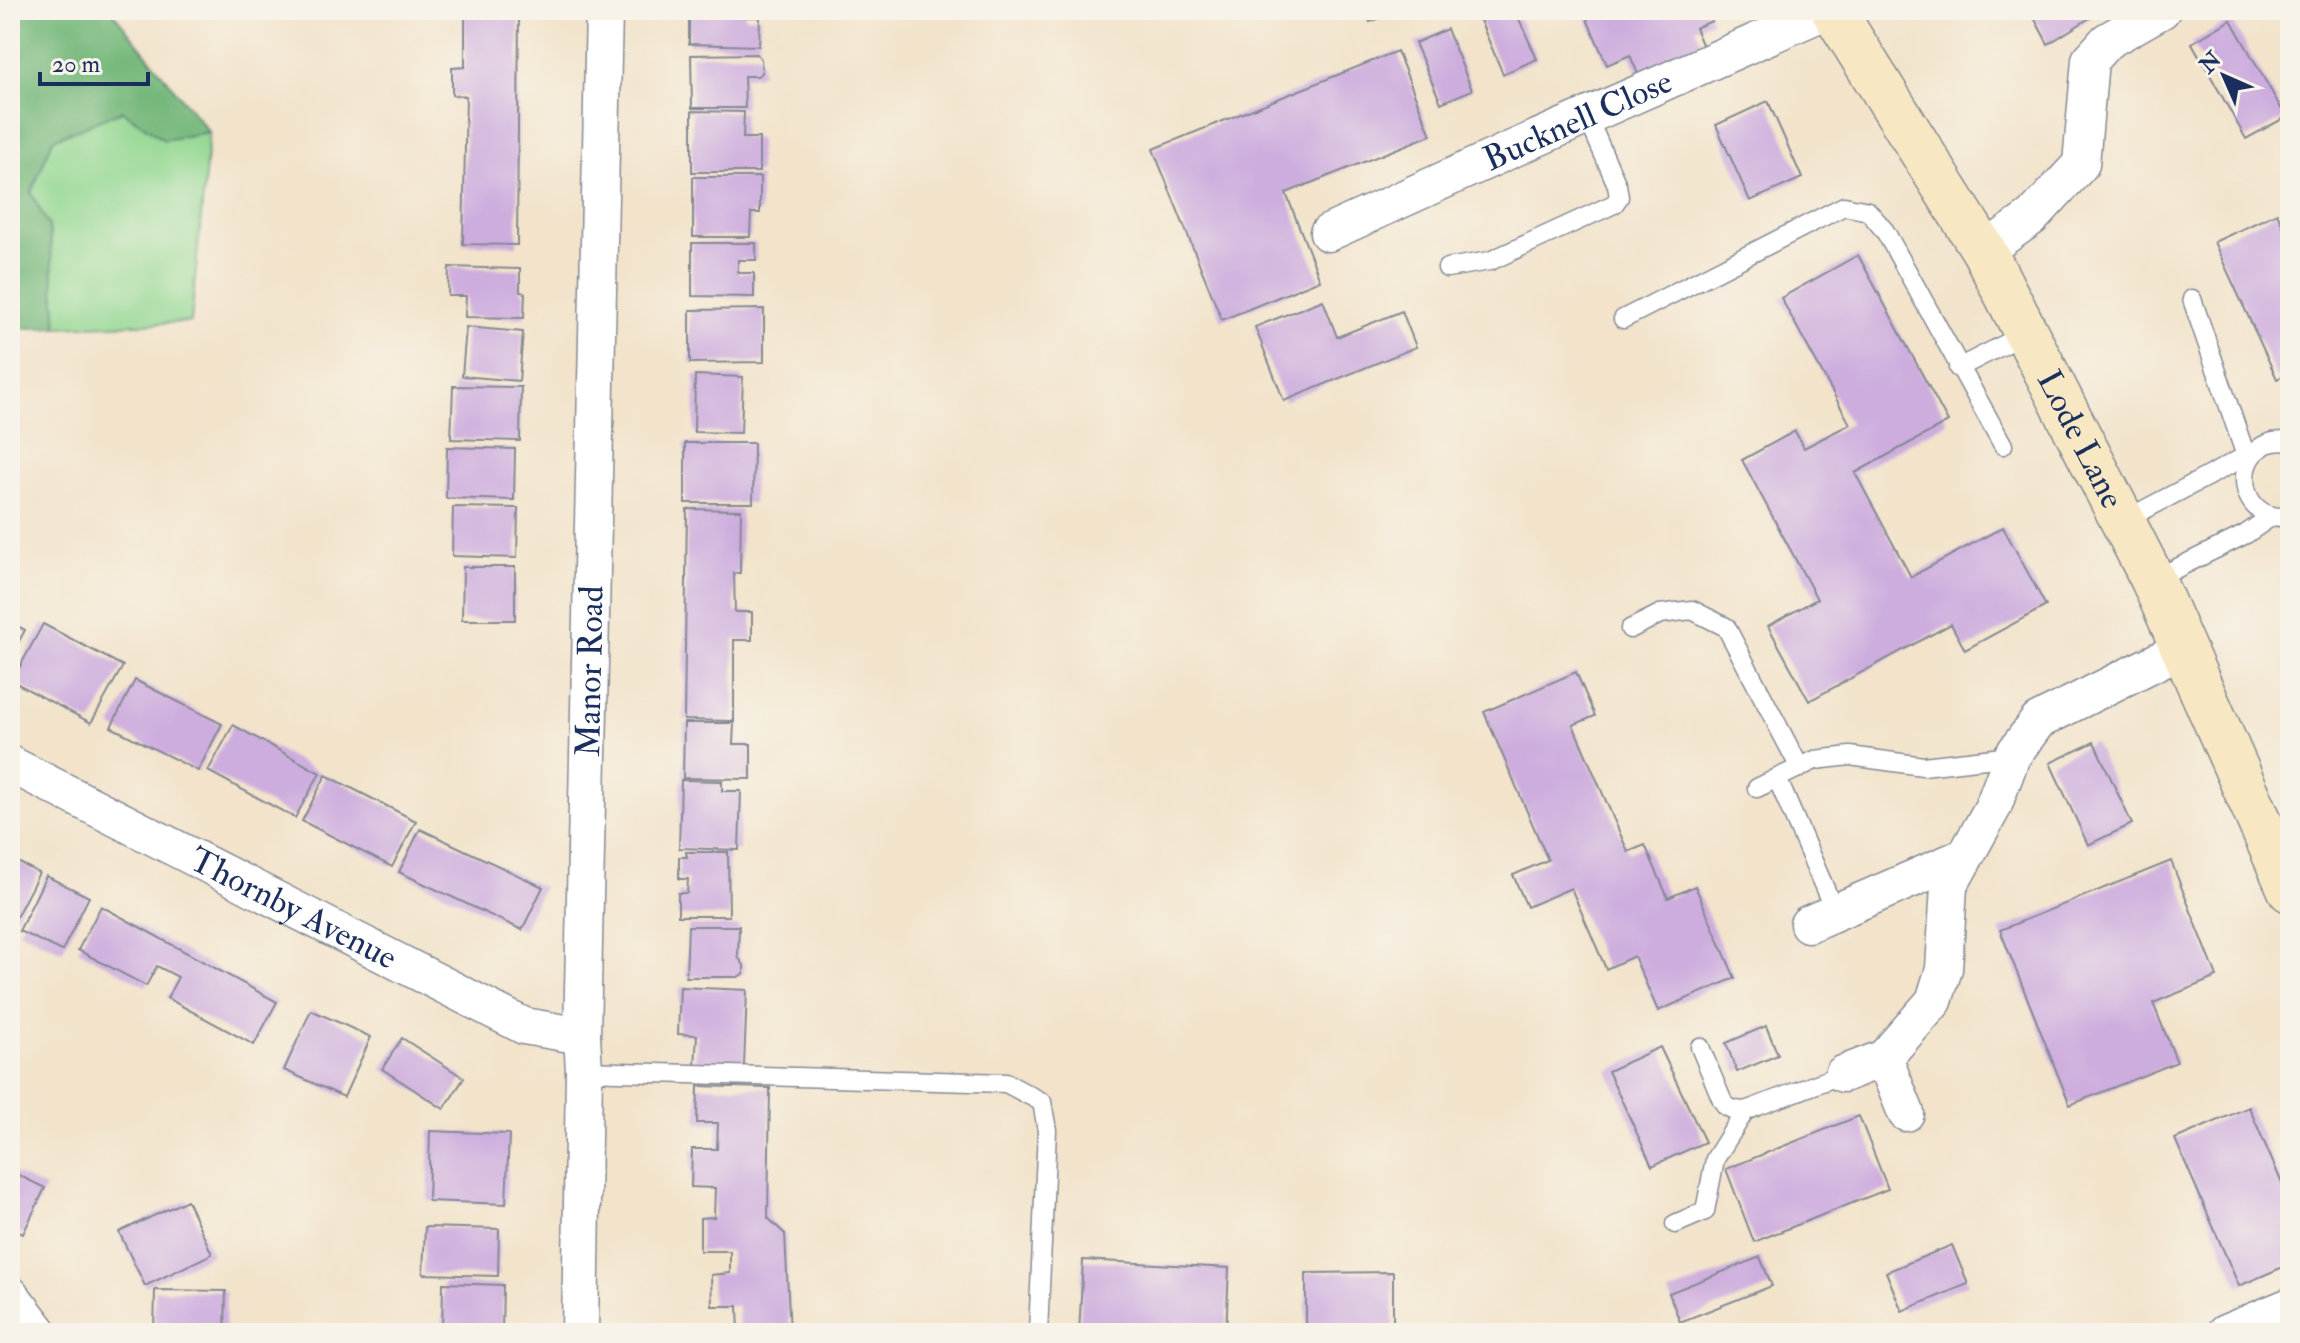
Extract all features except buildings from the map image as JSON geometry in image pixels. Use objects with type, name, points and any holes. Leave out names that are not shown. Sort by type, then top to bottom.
[{"type":"main road","name":"Lode Lane","points":[[1830,10],[1984,251],[2153,580],[2290,890]]},
{"type":"street","name":"Manor Road","points":[[580,1333],[604,10]]},
{"type":"street","name":"Bucknell Close","points":[[1328,233],[1830,10]]},
{"type":"street","points":[[1984,251],[2032,217],[2081,164],[2090,60],[2107,41],[2162,10]]},
{"type":"street","points":[[1843,1074],[1884,1058],[1934,1001],[1944,969],[1949,886],[1993,807],[2012,756],[2038,721],[2182,649]]},
{"type":"street","name":"Thornby Avenue","points":[[10,764],[583,1054]]},
{"type":"street","points":[[1822,918],[1963,857]]},
{"type":"street","points":[[1884,1058],[1906,1113]]},
{"type":"street","points":[[10,1294],[40,1333]]},
{"type":"street","points":[[2225,1333],[2290,1306]]},
{"type":"lane","points":[[1447,268],[1490,261],[1614,204],[1619,197],[1617,185],[1587,116]]},
{"type":"lane","points":[[1623,319],[1844,206],[1868,211],[1885,231],[2003,445]]},
{"type":"lane","points":[[2192,299],[2259,449]]},
{"type":"lane","points":[[1958,368],[2025,334]]},
{"type":"lane","points":[[2123,521],[2290,435]]},
{"type":"lane","points":[[2281,516],[2253,504],[2244,482],[2248,462],[2259,449],[2290,442]]},
{"type":"lane","points":[[2153,580],[2281,516]]},
{"type":"lane","points":[[1630,629],[1660,614],[1692,610],[1726,627],[1800,768]]},
{"type":"lane","points":[[1757,788],[1815,760],[1850,756],[1923,766],[2012,756]]},
{"type":"lane","points":[[1777,778],[1822,918]]},
{"type":"lane","points":[[1700,1047],[1726,1106],[1745,1111],[1843,1074]]},
{"type":"lane","points":[[583,1054],[1006,1083],[1042,1102],[1047,1130],[1038,1333]]},
{"type":"lane","points":[[1675,1224],[1705,1211],[1715,1159],[1745,1111]]},
{"type":"green space","points":[[10,10],[111,10],[209,132],[164,140],[122,111],[53,139],[31,193],[49,226],[57,327],[10,329]]},
{"type":"green space","points":[[122,111],[164,140],[209,132],[191,322],[57,327],[49,226],[31,193],[53,139]]}]
